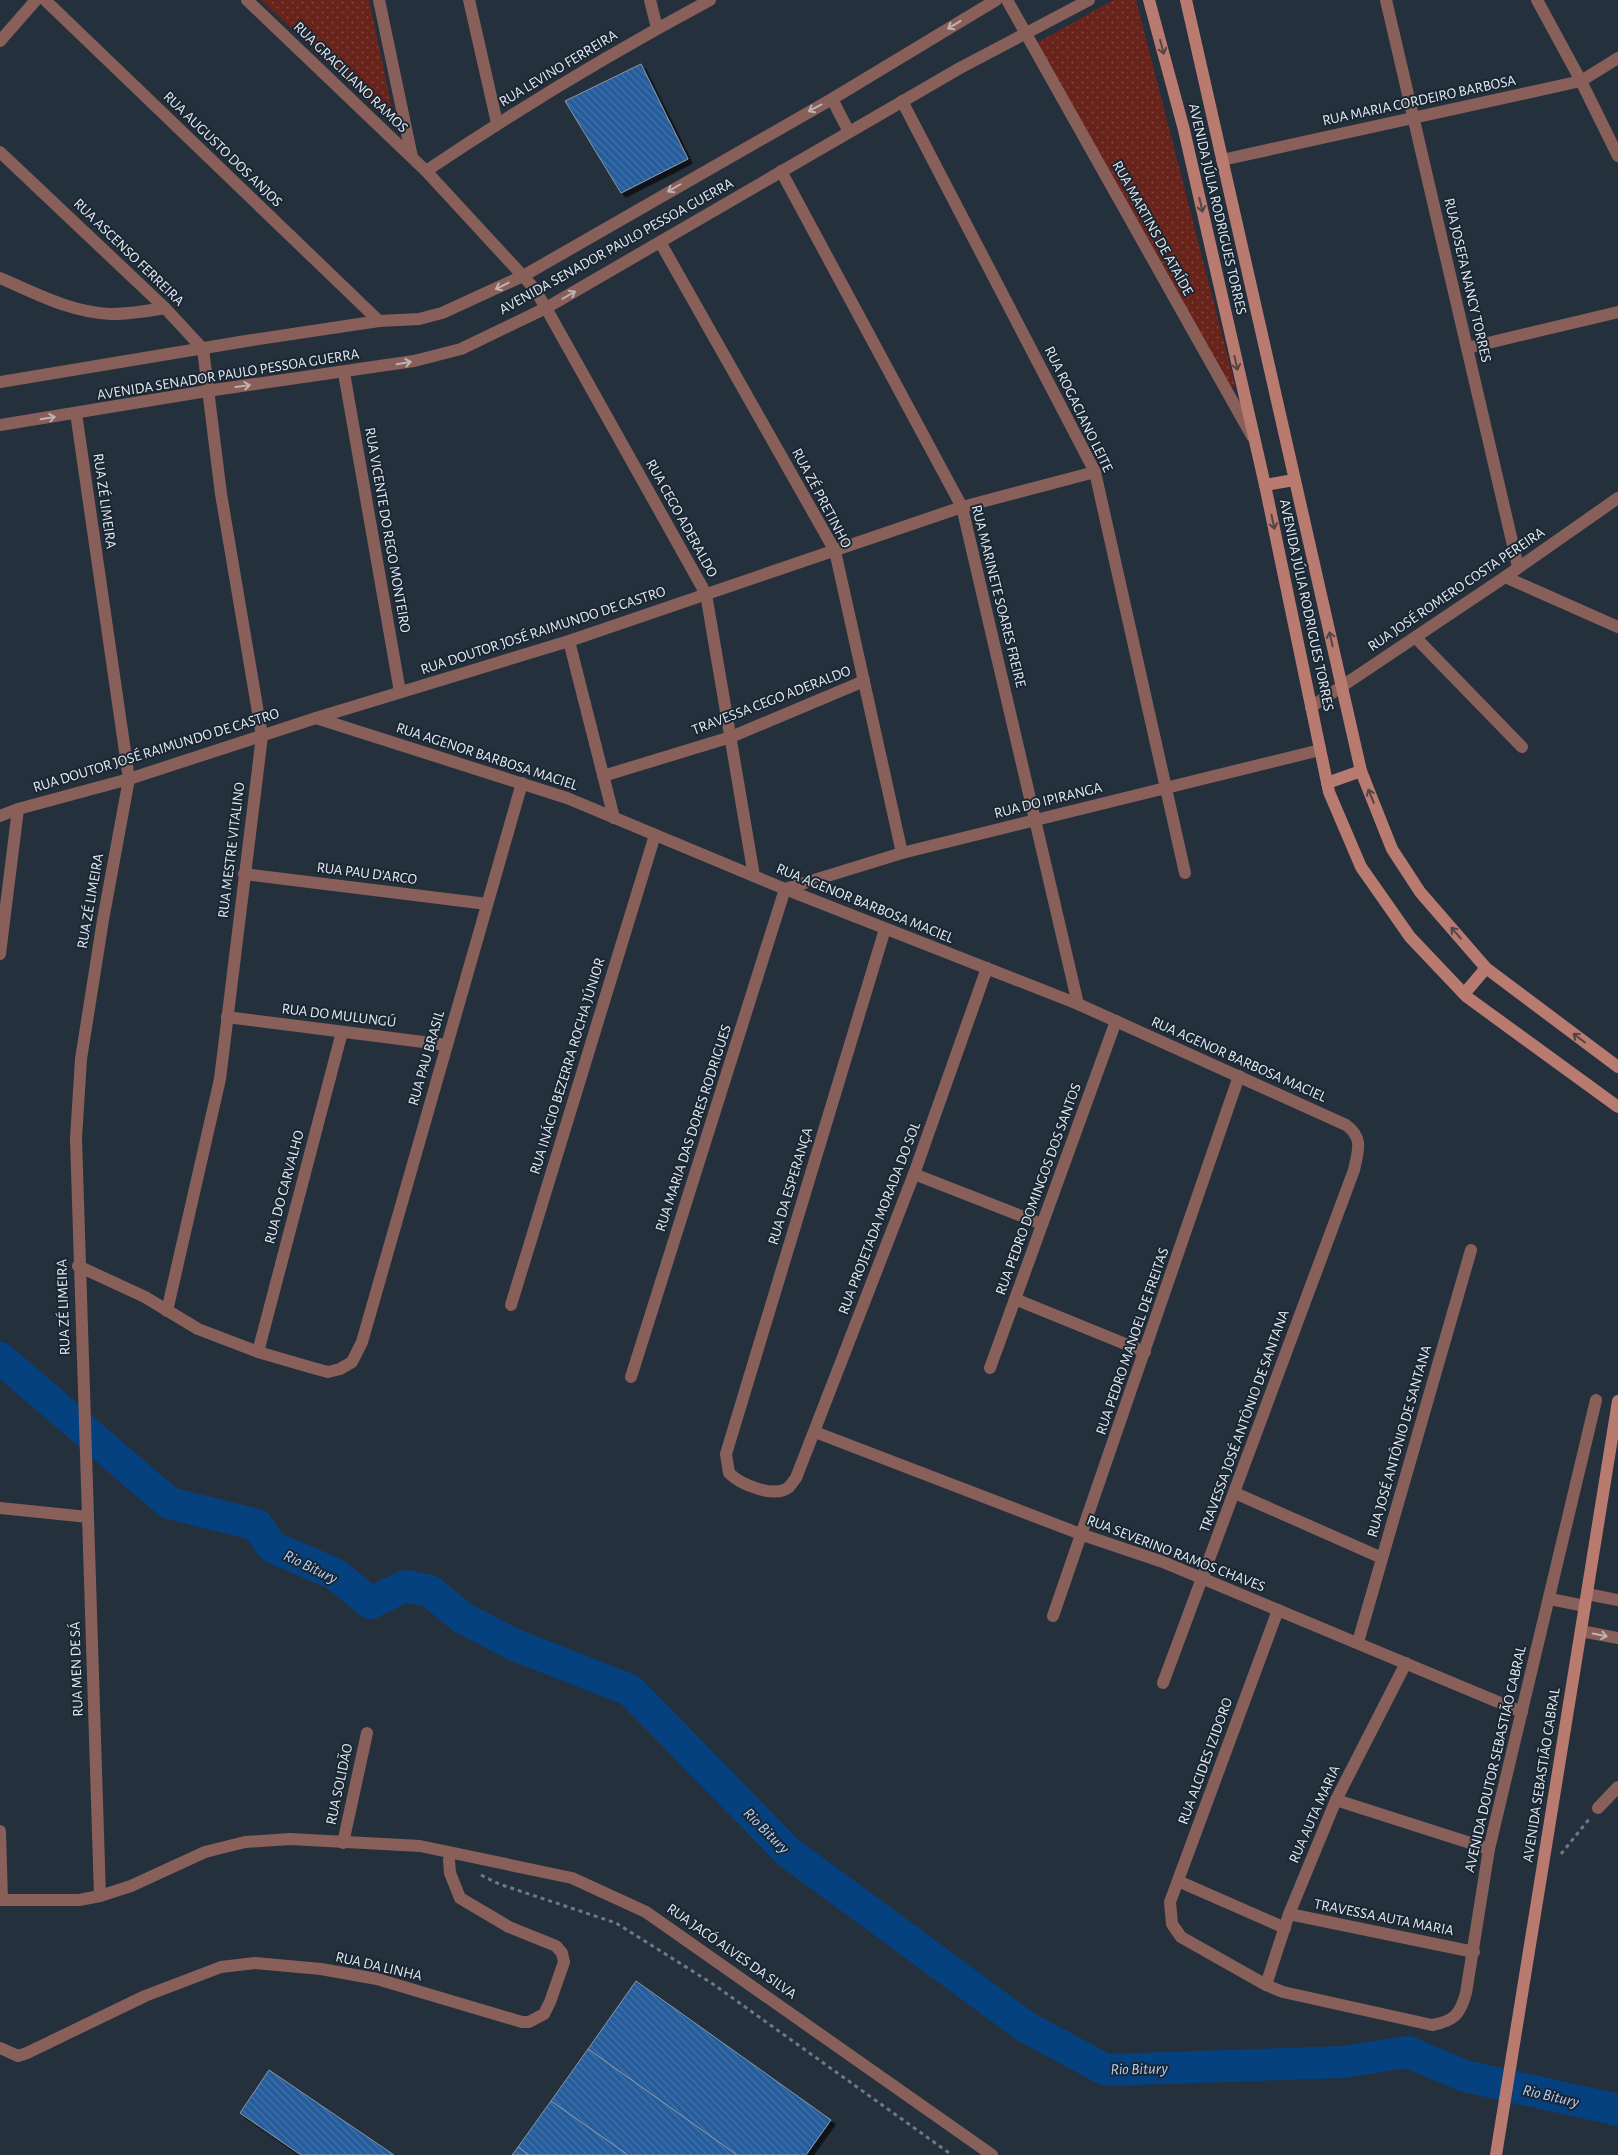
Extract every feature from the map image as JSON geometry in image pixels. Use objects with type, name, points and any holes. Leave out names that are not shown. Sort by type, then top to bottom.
[{"type":"main road","name":"AVENIDA JÚLIA RODRIGUES TORRES","points":[[1149,0],[1184,130],[1265,485],[1327,783],[1361,867],[1410,937],[1464,994],[1618,1107]]},
{"type":"main road","name":"AVENIDA JÚLIA RODRIGUES TORRES","points":[[1186,0],[1360,772],[1392,849],[1420,892],[1486,968],[1618,1067]]},
{"type":"main road","points":[[1265,485],[1294,480]]},
{"type":"main road","points":[[1327,783],[1360,772]]},
{"type":"main road","points":[[1464,994],[1486,968]]},
{"type":"main road","name":"AVENIDA SEBASTIÃO CABRAL","points":[[1496,2155],[1618,1401]]},
{"type":"street","points":[[0,41],[36,0]]},
{"type":"street","name":"RUA AUGUSTO DOS ANJOS","points":[[45,0],[379,321]]},
{"type":"street","name":"RUA GRACILIANO RAMOS","points":[[247,0],[426,171],[534,288]]},
{"type":"street","name":"RUA GRACILIANO RAMOS","points":[[379,0],[412,157]]},
{"type":"street","points":[[468,0],[497,123]]},
{"type":"street","points":[[650,0],[657,28]]},
{"type":"street","name":"RUA LEVINO FERREIRA","points":[[426,171],[497,123],[657,28],[710,0]]},
{"type":"street","name":"RUA MARTINS DE ATAÍDE","points":[[1007,0],[1024,34],[1253,438]]},
{"type":"street","name":"AVENIDA SENADOR PAULO PESSOA GUERRA","points":[[0,425],[207,391],[344,373],[414,361],[460,349],[546,308],[902,101],[1089,0]]},
{"type":"street","name":"RUA JOSEFA NANCY TORRES","points":[[1386,0],[1518,567]]},
{"type":"street","points":[[1537,0],[1581,81],[1618,156]]},
{"type":"street","name":"AVENIDA SENADOR PAULO PESSOA GUERRA","points":[[0,382],[379,321],[419,319],[442,313],[523,276],[832,99],[991,1]]},
{"type":"street","name":"RUA MARIA CORDEIRO BARBOSA","points":[[1222,160],[1581,81],[1618,58]]},
{"type":"street","points":[[832,99],[848,132]]},
{"type":"street","name":"RUA ROGACIANO LEITE","points":[[902,101],[1095,472],[1185,873]]},
{"type":"street","name":"RUA ASCENSO FERREIRA","points":[[0,152],[165,308],[203,349]]},
{"type":"street","name":"RUA MARINETE SOARES FREIRE","points":[[782,172],[962,507],[1078,1004]]},
{"type":"street","name":"RUA ZÉ PRETINHO","points":[[660,242],[835,551],[902,853]]},
{"type":"street","points":[[0,278],[49,300],[97,313],[123,313],[165,308]]},
{"type":"street","name":"RUA CEGO ADERALDO","points":[[534,288],[706,594],[754,876]]},
{"type":"street","points":[[1467,348],[1618,312]]},
{"type":"street","points":[[203,349],[207,391]]},
{"type":"street","name":"RUA VICENTE DO REGO MONTEIRO","points":[[344,373],[400,692]]},
{"type":"street","name":"RUA MESTRE VITALINO","points":[[167,1311],[220,1079],[262,736],[221,494],[207,391]]},
{"type":"street","name":"RUA ZÉ LIMEIRA","points":[[76,413],[128,779],[103,920],[80,1076],[76,1138],[78,1266],[85,1441]]},
{"type":"street","name":"RUA DOUTOR JOSÉ RAIMUNDO DE CASTRO","points":[[0,816],[18,809],[128,779],[316,718],[568,641],[962,507],[1095,472]]},
{"type":"street","name":"RUA JOSÉ ROMERO COSTA PEREIRA","points":[[1311,707],[1341,685],[1416,638],[1506,577],[1618,498]]},
{"type":"street","points":[[1506,577],[1618,626]]},
{"type":"street","points":[[1416,638],[1522,747]]},
{"type":"street","points":[[568,641],[614,818]]},
{"type":"street","name":"TRAVESSA CEGO ADERALDO","points":[[603,776],[730,737],[864,681]]},
{"type":"street","name":"RUA AGENOR BARBOSA MACIEL","points":[[316,718],[566,798],[785,889],[1078,1004],[1346,1125],[1355,1132],[1358,1140],[1354,1170]]},
{"type":"street","name":"RUA DO IPIRANGA","points":[[785,889],[902,853],[1320,750]]},
{"type":"street","name":"RUA PAU BRASIL","points":[[78,1266],[145,1297],[198,1329],[258,1352],[328,1372],[340,1370],[352,1362],[362,1342],[522,784]]},
{"type":"street","points":[[0,954],[18,809]]},
{"type":"street","name":"RUA INÁCIO BEZERRA ROCHA JÚNIOR","points":[[510,1305],[655,835]]},
{"type":"street","name":"RUA PAU D'ARCO","points":[[244,874],[487,904]]},
{"type":"street","name":"RUA MARIA DAS DORES RODRIGUES","points":[[631,1377],[785,889]]},
{"type":"street","name":"RUA DA ESPERANÇA","points":[[796,1478],[788,1488],[776,1491],[743,1483],[729,1473],[726,1454],[886,929]]},
{"type":"street","name":"RUA PROJETADA MORADA DO SOL","points":[[796,1478],[914,1174],[987,968]]},
{"type":"street","name":"RUA DO MULUNGÚ","points":[[227,1018],[447,1045]]},
{"type":"street","name":"RUA PEDRO DOMINGOS DOS SANTOS","points":[[990,1368],[1116,1021]]},
{"type":"street","name":"RUA DO CARVALHO","points":[[258,1352],[342,1032]]},
{"type":"street","name":"RUA PEDRO MANOEL DE FREITAS","points":[[1053,1616],[1083,1535],[1239,1076]]},
{"type":"street","name":"TRAVESSA JOSÉ ANTÔNIO DE SANTANA","points":[[1163,1683],[1354,1170]]},
{"type":"street","points":[[914,1174],[1042,1224]]},
{"type":"street","name":"RUA JOSÉ ANTÔNIO DE SANTANA","points":[[1358,1642],[1471,1250]]},
{"type":"street","points":[[1015,1299],[1145,1352]]},
{"type":"street","name":"AVENIDA DOUTOR SEBASTIÃO CABRAL","points":[[1266,1985],[1283,1992],[1432,2025],[1447,2022],[1456,2015],[1466,1994],[1489,1849],[1596,1400]]},
{"type":"street","name":"RUA SEVERINO RAMOS CHAVES","points":[[815,1432],[1083,1535],[1202,1578],[1522,1712]]},
{"type":"street","name":"RUA MEN DE SÁ","points":[[85,1441],[100,1896]]},
{"type":"street","points":[[1234,1493],[1382,1558]]},
{"type":"street","points":[[0,1508],[88,1517]]},
{"type":"street","points":[[1550,1599],[1618,1600]]},
{"type":"street","name":"RUA ALCIDES IZIDORO","points":[[1266,1985],[1181,1938],[1172,1924],[1170,1902],[1278,1610]]},
{"type":"street","points":[[1581,1631],[1618,1638]]},
{"type":"street","name":"RUA AUTA MARIA","points":[[1266,1985],[1289,1914],[1336,1800],[1406,1663]]},
{"type":"street","name":"RUA SOLIDÃO","points":[[343,1842],[367,1733]]},
{"type":"street","points":[[1598,1808],[1618,1787]]},
{"type":"street","points":[[1336,1800],[1489,1849]]},
{"type":"street","points":[[0,1831],[1,1900]]},
{"type":"street","name":"RUA JACÓ ALVES DA SILVA","points":[[1,1900],[79,1900],[100,1896],[131,1886],[205,1852],[245,1842],[290,1839],[420,1846],[572,1878],[646,1912],[992,2155]]},
{"type":"street","name":"RUA DA LINHA","points":[[0,2048],[11,2054],[27,2053],[145,1996],[221,1967],[255,1963],[321,1969],[377,1979],[522,2022],[529,2022],[544,2014],[564,1962],[562,1953],[556,1946],[509,1928],[460,1898],[450,1873],[449,1860]]},
{"type":"street","points":[[1178,1881],[1285,1928]]},
{"type":"street","name":"TRAVESSA AUTA MARIA","points":[[1289,1914],[1474,1952]]},
{"type":"path","points":[[1560,1854],[1598,1808]]},
{"type":"path","points":[[474,1872],[499,1884],[616,1922],[713,1984],[952,2155]]},
{"type":"shaded area","points":[[261,0],[369,0],[396,128]]},
{"type":"shaded area","points":[[1113,0],[1136,0],[1235,385],[1229,390],[1037,43]]},
{"type":"building","points":[[641,64],[688,159],[621,193],[565,101]]},
{"type":"building","points":[[636,1981],[831,2120],[806,2155],[737,2155],[588,2049]]},
{"type":"building","points":[[588,2049],[737,2155],[628,2155],[551,2101]]},
{"type":"building","points":[[269,2070],[394,2155],[301,2155],[240,2113]]},
{"type":"building","points":[[551,2101],[628,2155],[529,2155],[518,2147]]},
{"type":"building","points":[[518,2147],[529,2155],[512,2155]]},
{"type":"waterway","name":"Rio Bitury","points":[[0,1358],[169,1503],[257,1525],[272,1547],[335,1574],[371,1603],[405,1586],[430,1591],[463,1618],[515,1645],[630,1690],[787,1851],[1026,2027],[1106,2070],[1343,2062],[1408,2052],[1465,2076],[1618,2110]]}]
